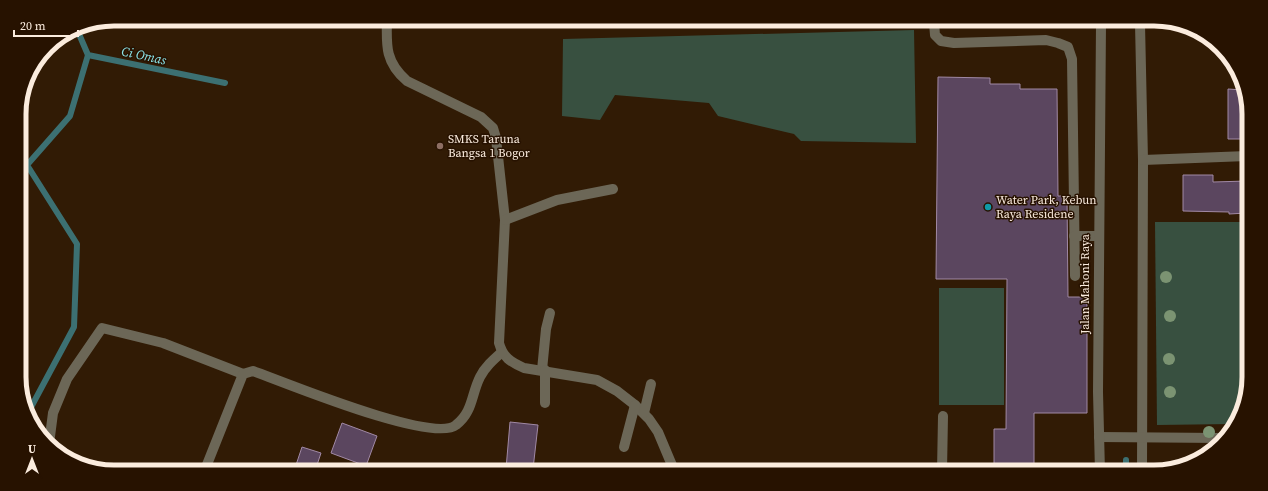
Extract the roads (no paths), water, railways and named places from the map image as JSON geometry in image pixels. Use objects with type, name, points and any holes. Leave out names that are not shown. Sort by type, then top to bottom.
[{"type":"street","points":[[387,26],[387,48],[391,62],[398,73],[407,81],[481,117],[493,128],[496,138],[505,220],[499,343],[502,352],[514,364],[524,368],[598,380],[617,391],[644,413],[658,432],[672,465]]},
{"type":"street","points":[[934,26],[935,35],[941,41],[1046,40],[1058,42],[1068,48],[1072,59],[1075,276]]},
{"type":"street","name":"Jalan Mahoni Raya","points":[[1100,465],[1099,236],[1101,26]]},
{"type":"street","points":[[1140,26],[1143,160],[1138,437],[1141,465]]},
{"type":"street","points":[[1143,160],[1242,156]]},
{"type":"street","points":[[505,220],[557,200],[614,189]]},
{"type":"street","points":[[1074,236],[1099,236]]},
{"type":"street","points":[[544,403],[543,370],[546,329],[550,313]]},
{"type":"street","points":[[50,437],[53,413],[67,379],[102,328],[163,343],[243,374],[253,371],[331,401],[408,424],[436,429],[455,426],[468,413],[480,378],[486,366],[502,352]]},
{"type":"street","points":[[207,465],[243,374]]},
{"type":"street","points":[[644,413],[652,384]]},
{"type":"street","points":[[624,447],[636,405]]},
{"type":"street","points":[[942,465],[943,416]]},
{"type":"street","points":[[1101,438],[1217,438]]},
{"type":"waterway","name":"Ci Omas","points":[[79,33],[88,55],[225,83]]},
{"type":"waterway","points":[[31,406],[74,327],[77,244],[27,165],[70,116],[88,55]]},
{"type":"waterway","points":[[1126,460],[1126,465]]},
{"type":"place","name":"SMKS Taruna Bangsa 1 Bogor","points":[[440,146]]},
{"type":"place","name":"Water Park, Kebun Raya Residene","points":[[988,207]]}]
